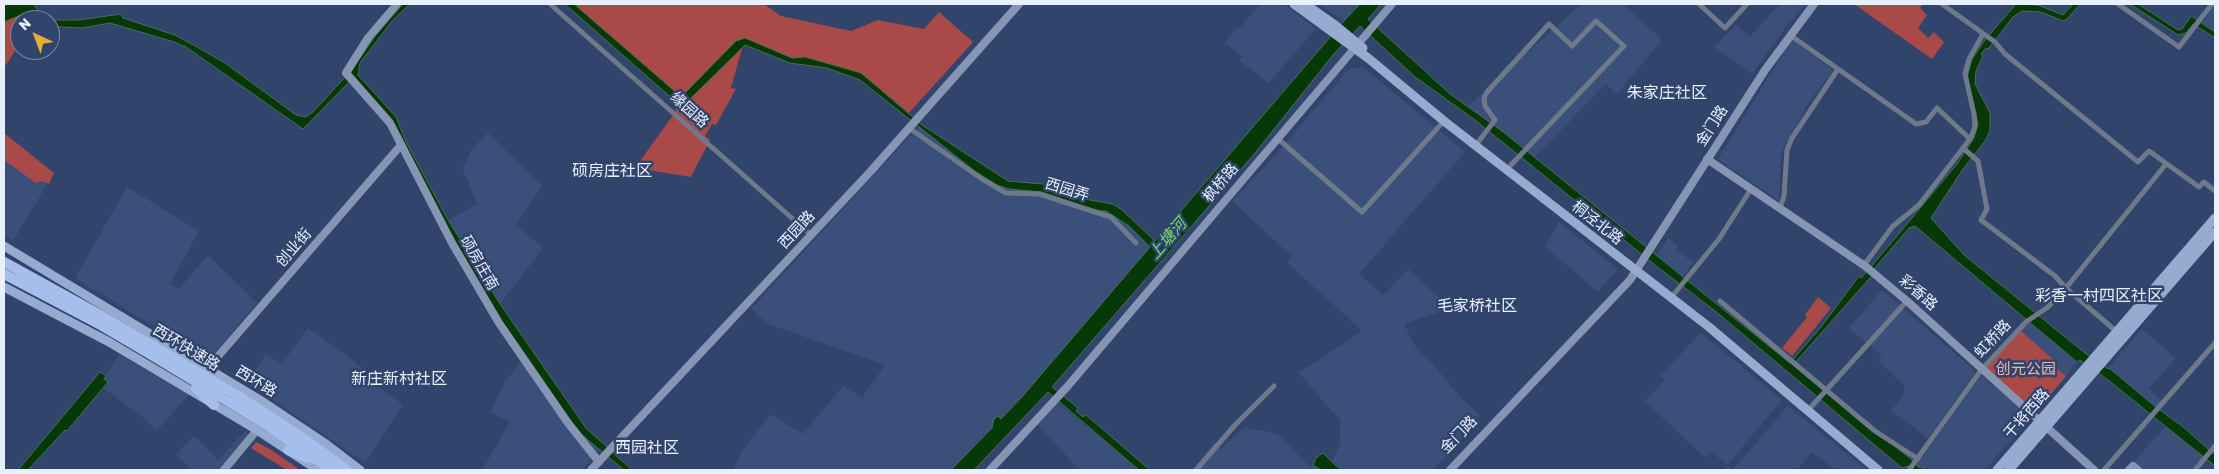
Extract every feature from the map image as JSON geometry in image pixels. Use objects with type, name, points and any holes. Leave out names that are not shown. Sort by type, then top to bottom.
[{"type":"highway","name":"西环快速路","points":[[4,261],[9,274],[194,370],[270,416],[322,463],[347,470]]},
{"type":"highway","name":"西环快速路","points":[[100,320],[179,372],[265,424],[332,470]]},
{"type":"highway","points":[[194,370],[230,382]]},
{"type":"highway","points":[[179,372],[214,404]]},
{"type":"highway","points":[[303,428],[322,463]]},
{"type":"highway","points":[[288,450],[322,463]]},
{"type":"main road","name":"硕房庄南","points":[[397,4],[368,38],[349,76],[390,124],[452,243],[499,322],[568,423],[599,462]]},
{"type":"main road","name":"西园路","points":[[591,470],[914,123],[1019,4]]},
{"type":"main road","name":"桐泾北路","points":[[1294,4],[1333,27]]},
{"type":"main road","name":"桐泾北路","points":[[1305,4],[1348,39],[1358,43],[1477,143],[1724,332],[1886,470]]},
{"type":"main road","name":"枫桥路","points":[[990,470],[1067,387],[1392,4]]},
{"type":"main road","name":"金门路","points":[[1450,470],[1611,301],[1638,267],[1706,159],[1790,35],[1814,4]]},
{"type":"main road","name":"桐泾北路","points":[[1358,43],[1444,121],[1510,166],[1638,267],[1878,470]]},
{"type":"main road","name":"创业街","points":[[207,369],[401,145]]},
{"type":"main road","name":"彩香路","points":[[1706,159],[1864,265],[1907,301],[2094,470]]},
{"type":"main road","name":"干将西路","points":[[2009,470],[2086,367],[2215,218]]},
{"type":"main road","name":"干将西路","points":[[1997,470],[2095,372],[2215,232]]},
{"type":"main road","name":"西环路","points":[[4,246],[230,382],[303,428],[360,470]]},
{"type":"main road","name":"金门路","points":[[1444,470],[1638,267]]},
{"type":"main road","points":[[30,301],[46,272]]},
{"type":"main road","points":[[4,287],[109,342],[288,450]]},
{"type":"main road","points":[[224,470],[257,430]]},
{"type":"main road","points":[[2129,470],[2133,466],[2138,470]]},
{"type":"street","name":"缘园路","points":[[550,4],[811,235]]},
{"type":"street","points":[[1698,4],[1725,28],[1747,4]]},
{"type":"street","points":[[1942,4],[1995,42],[2012,60],[2138,162],[2148,151],[2199,187],[2204,182],[2215,191]]},
{"type":"street","points":[[2118,4],[2179,47],[2212,4]]},
{"type":"street","points":[[1477,143],[1495,120],[1485,106],[1484,98],[1487,92],[1549,24],[1572,46],[1596,21],[1624,46],[1510,166]]},
{"type":"street","points":[[1864,265],[1893,226],[1920,205],[1964,150],[1970,139],[1975,126],[1965,74],[1969,59],[1984,34]]},
{"type":"street","points":[[1790,35],[1916,124],[1926,122],[1937,108],[1970,139]]},
{"type":"street","points":[[1780,208],[1784,196],[1789,144],[1838,69]]},
{"type":"street","points":[[1277,138],[1362,212],[1444,121]]},
{"type":"street","name":"西园弄","points":[[914,123],[982,179],[1006,193],[1039,194],[1111,217],[1136,243]]},
{"type":"street","points":[[1964,150],[1978,160],[1987,209],[1981,220],[2055,276],[2066,288],[2117,332]]},
{"type":"street","name":"虹桥路","points":[[1913,465],[1982,369],[2026,322],[2042,312],[2066,288],[2166,164]]},
{"type":"street","points":[[1674,294],[1719,239],[1752,189]]},
{"type":"street","points":[[1720,301],[1796,363],[1913,465]]},
{"type":"street","points":[[1811,407],[1907,301]]},
{"type":"street","points":[[2104,470],[2215,343]]},
{"type":"street","points":[[1196,470],[1235,425],[1274,386]]},
{"type":"street","points":[[2195,470],[2214,448]]},
{"type":"shaded area","points":[[1260,4],[1284,4],[1316,29],[1268,83],[1239,60],[1242,56],[1224,43],[1238,27],[1240,28]]},
{"type":"shaded area","points":[[1318,4],[1360,4],[1344,21]]},
{"type":"shaded area","points":[[1581,4],[1623,4],[1662,40],[1617,94],[1606,84],[1534,158],[1502,131],[1467,107]]},
{"type":"shaded area","points":[[1780,4],[1806,4],[1785,28],[1752,74],[1714,47],[1736,25],[1750,37]]},
{"type":"shaded area","points":[[2215,4],[2215,38],[2199,28]]},
{"type":"shaded area","points":[[1792,39],[1833,70],[1809,102],[1781,153],[1779,201],[1718,159]]},
{"type":"shaded area","points":[[1363,67],[1465,152],[1359,274],[1383,295],[1408,269],[1450,308],[1404,324],[1416,348],[1433,364],[1463,400],[1480,415],[1462,435],[1461,441],[1433,470],[1342,470],[1332,461],[1340,444],[1340,420],[1299,373],[1362,331],[1287,262],[1292,256],[1232,201],[1273,158],[1349,69]]},
{"type":"shaded area","points":[[919,126],[976,172],[997,185],[1009,189],[1042,192],[1098,211],[1106,211],[1129,226],[1151,247],[1022,397],[951,470],[733,470],[741,452],[771,414],[803,434],[843,386],[862,398],[885,365],[768,324],[751,309]]},
{"type":"shaded area","points":[[4,133],[54,173],[13,241],[4,235]]},
{"type":"shaded area","points":[[488,133],[542,186],[516,225],[543,248],[500,304],[448,220],[477,204],[462,167],[466,163],[471,150]]},
{"type":"shaded area","points":[[127,187],[199,231],[170,284],[179,289],[208,255],[257,303],[209,360],[75,278]]},
{"type":"shaded area","points":[[1559,222],[1618,269],[1598,292],[1545,247]]},
{"type":"shaded area","points":[[1668,238],[1678,245],[1676,250],[1693,262],[1683,276],[1656,256]]},
{"type":"shaded area","points":[[1882,290],[1975,371],[1928,438],[1891,411],[1905,393],[1903,390],[1905,386],[1878,361],[1882,356],[1849,328]]},
{"type":"shaded area","points":[[2030,323],[2077,362],[2066,376],[2052,365],[2055,361],[2020,330]]},
{"type":"shaded area","points":[[308,328],[366,370],[362,374],[403,405],[365,463],[247,382],[266,354],[282,364]]},
{"type":"shaded area","points":[[2142,329],[2176,358],[2149,389],[2163,401],[2157,408],[2109,368]]},
{"type":"shaded area","points":[[1701,333],[1782,400],[1727,465],[1712,452],[1705,458],[1645,401],[1665,380],[1660,376]]},
{"type":"shaded area","points":[[119,354],[189,395],[157,431],[140,415],[103,388],[107,382],[104,379]]},
{"type":"shaded area","points":[[525,356],[576,430],[600,450],[582,470],[482,470],[510,422],[490,412],[505,382]]},
{"type":"shaded area","points":[[1981,375],[2028,415],[2029,420],[1984,470],[1925,470],[1916,466]]},
{"type":"shaded area","points":[[1058,403],[1139,470],[1080,470],[1038,425]]},
{"type":"shaded area","points":[[1788,406],[1867,470],[1836,470],[1812,452],[1797,470],[1733,470]]},
{"type":"shaded area","points":[[2166,426],[2205,457],[2193,470],[2127,470]]},
{"type":"shaded area","points":[[1244,427],[1278,434],[1309,466],[1313,465],[1321,470],[1193,470],[1214,443],[1221,449]]},
{"type":"shaded area","points":[[245,431],[250,435],[219,470],[192,470],[176,454],[194,436],[218,460]]},
{"type":"shaded area","points":[[1727,465],[1733,470],[1723,470]]},
{"type":"green space","points":[[574,4],[764,4],[781,16],[851,31],[878,20],[924,29],[939,12],[973,42],[909,113],[861,73],[805,57],[792,58],[745,38],[731,88],[736,89],[716,125],[712,124],[705,136],[710,140],[691,177],[635,168],[676,111],[676,104],[672,100],[676,94]]},
{"type":"green space","points":[[1854,4],[1923,4],[1920,8],[1927,15],[1918,28],[1928,38],[1934,32],[1944,42],[1932,59]]},
{"type":"green space","points":[[10,19],[10,59],[4,68],[4,22]]},
{"type":"green space","points":[[4,133],[54,173],[49,184],[42,181],[36,183],[4,160]]},
{"type":"green space","points":[[1818,297],[1831,308],[1792,356],[1782,348],[1807,317],[1805,315]]},
{"type":"green space","name":"创元公园","points":[[2020,330],[2055,361],[2052,365],[2066,376],[2037,409],[2029,407],[1986,368]]},
{"type":"green space","points":[[256,442],[270,449],[300,470],[287,470],[251,448]]},
{"type":"water","points":[[8,4],[33,4],[38,10],[10,10],[10,19],[4,22],[4,6]]},
{"type":"water","points":[[403,4],[410,4],[392,21],[360,63],[358,75],[396,117],[406,142],[448,220],[500,304],[586,428],[632,470],[624,470],[576,430],[500,320],[462,256],[391,121],[353,78],[303,129],[186,47],[110,23],[82,28],[60,27],[60,20],[79,20],[121,14],[123,18],[175,35],[225,63],[296,115],[306,117],[313,112],[350,72],[376,35]]},
{"type":"water","name":"上塘河","points":[[558,4],[574,4],[679,95],[684,94],[736,41],[745,38],[792,58],[805,57],[861,73],[922,125],[1008,181],[1054,185],[1073,197],[1113,204],[1155,241],[1360,4],[1381,4],[1368,19],[1450,94],[1502,131],[1790,363],[1821,327],[1859,276],[1861,278],[1871,267],[1957,164],[1974,138],[1978,124],[1967,78],[1972,59],[1985,40],[2016,4],[2038,5],[2063,15],[2073,4],[2080,4],[2063,21],[2041,12],[2022,11],[2013,17],[1988,49],[1986,48],[1981,54],[1983,56],[1976,71],[1975,84],[1990,113],[1990,131],[1931,218],[1964,255],[2085,353],[2109,368],[2182,426],[2215,455],[2215,466],[2103,376],[2080,360],[2077,362],[1915,226],[1909,228],[1874,269],[1876,271],[1793,365],[1912,460],[1919,468],[1925,470],[1915,470],[1909,466],[1902,468],[1714,310],[1660,269],[1475,120],[1414,76],[1360,26],[1333,55],[1255,153],[1052,387],[1078,408],[1076,411],[1083,417],[1086,415],[1150,470],[1139,470],[1048,392],[974,470],[951,470],[992,428],[994,419],[998,416],[1001,419],[1022,397],[1150,247],[1129,226],[1106,211],[1098,211],[1042,192],[1009,189],[997,185],[976,172],[860,80],[827,68],[790,63],[745,45],[688,101],[676,102],[566,5]]},
{"type":"water","points":[[2130,4],[2138,4],[2178,30],[2182,29],[2191,16],[2215,32],[2215,38],[2193,24],[2186,33],[2178,35]]},
{"type":"water","points":[[100,372],[106,376],[104,379],[108,382],[67,431],[65,430],[28,470],[18,470]]},
{"type":"water","points":[[1323,453],[1342,470],[1321,470],[1313,465],[1316,458]]},
{"type":"district","name":"朱家庄社区","points":[[1667,93]]},
{"type":"district","name":"硕房庄社区","points":[[612,171]]},
{"type":"district","name":"彩香一村四区社区","points":[[2099,296]]},
{"type":"district","name":"毛家桥社区","points":[[1477,306]]},
{"type":"district","name":"新庄新村社区","points":[[399,379]]},
{"type":"district","name":"西园社区","points":[[647,448]]}]
